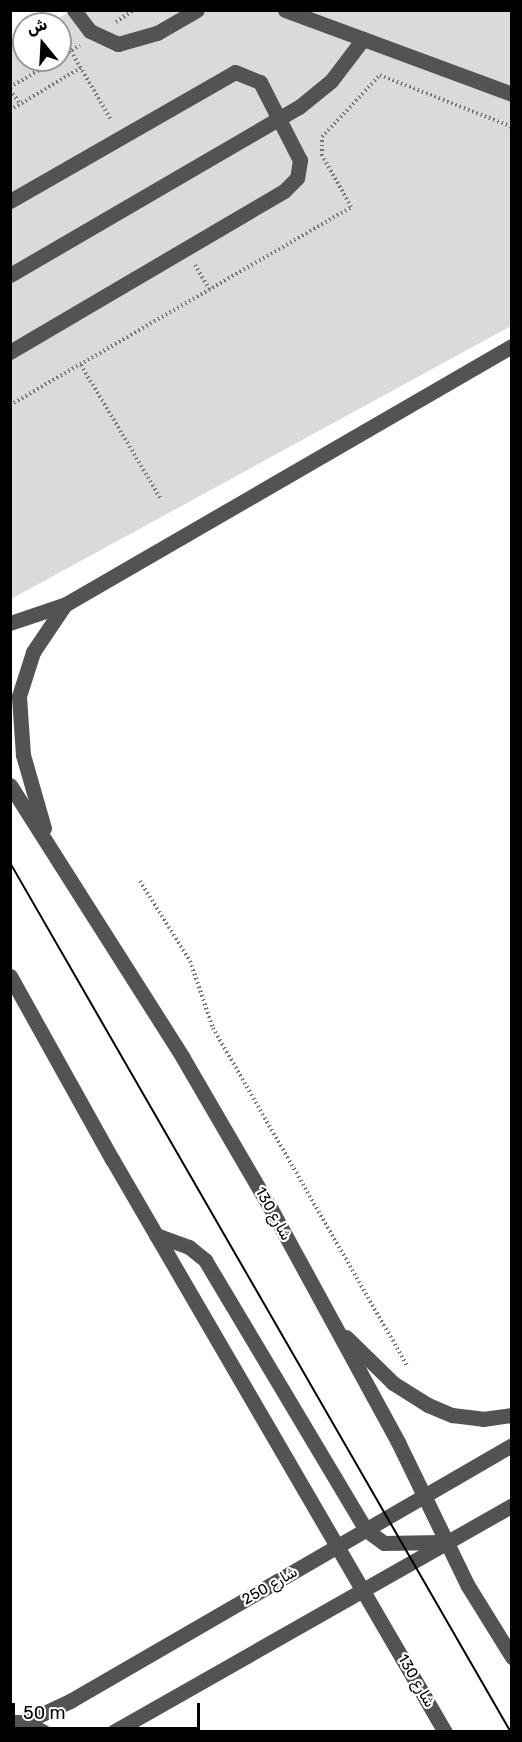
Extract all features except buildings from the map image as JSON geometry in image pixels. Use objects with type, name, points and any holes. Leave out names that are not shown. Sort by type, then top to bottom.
[{"type":"street","points":[[74,10],[90,31],[118,44],[157,33],[197,10]]},
{"type":"street","points":[[285,10],[512,94]]},
{"type":"street","points":[[10,275],[281,118],[320,92],[363,39]]},
{"type":"street","points":[[10,201],[235,72],[260,82],[298,151],[297,178],[284,191],[10,352]]},
{"type":"street","points":[[10,623],[66,604],[512,346]]},
{"type":"street","points":[[49,843],[23,755],[19,696],[33,652],[66,604]]},
{"type":"street","name":"شارع 130","points":[[10,785],[49,843],[183,1058],[335,1326],[446,1542],[512,1657]]},
{"type":"street","name":"شارع 130","points":[[10,976],[156,1235],[445,1731]]},
{"type":"street","points":[[156,1235],[189,1247],[205,1260],[366,1530],[384,1543],[446,1542]]},
{"type":"street","points":[[335,1326],[393,1383],[428,1405],[452,1415],[483,1419],[512,1415]]},
{"type":"street","name":"شارع 250","points":[[17,1720],[70,1701],[512,1445]]},
{"type":"street","points":[[113,1731],[512,1505]]},
{"type":"street","points":[[17,1720],[44,1731]]},
{"type":"path","points":[[72,52],[121,136]]},
{"type":"path","points":[[10,110],[82,67]]},
{"type":"path","points":[[20,104],[10,88],[36,72]]},
{"type":"path","points":[[10,405],[351,207],[322,155],[322,137],[380,75],[512,127]]},
{"type":"path","points":[[185,249],[210,290]]},
{"type":"path","points":[[81,364],[161,499]]},
{"type":"path","points":[[140,881],[190,961],[213,1028],[395,1348],[414,1372]]},
{"type":"shaded area","points":[[511,11],[511,326],[11,599],[10,46],[12,45],[12,72],[72,72],[72,12],[69,12]]},
{"type":"tram line","points":[[10,862],[511,1732]]}]
